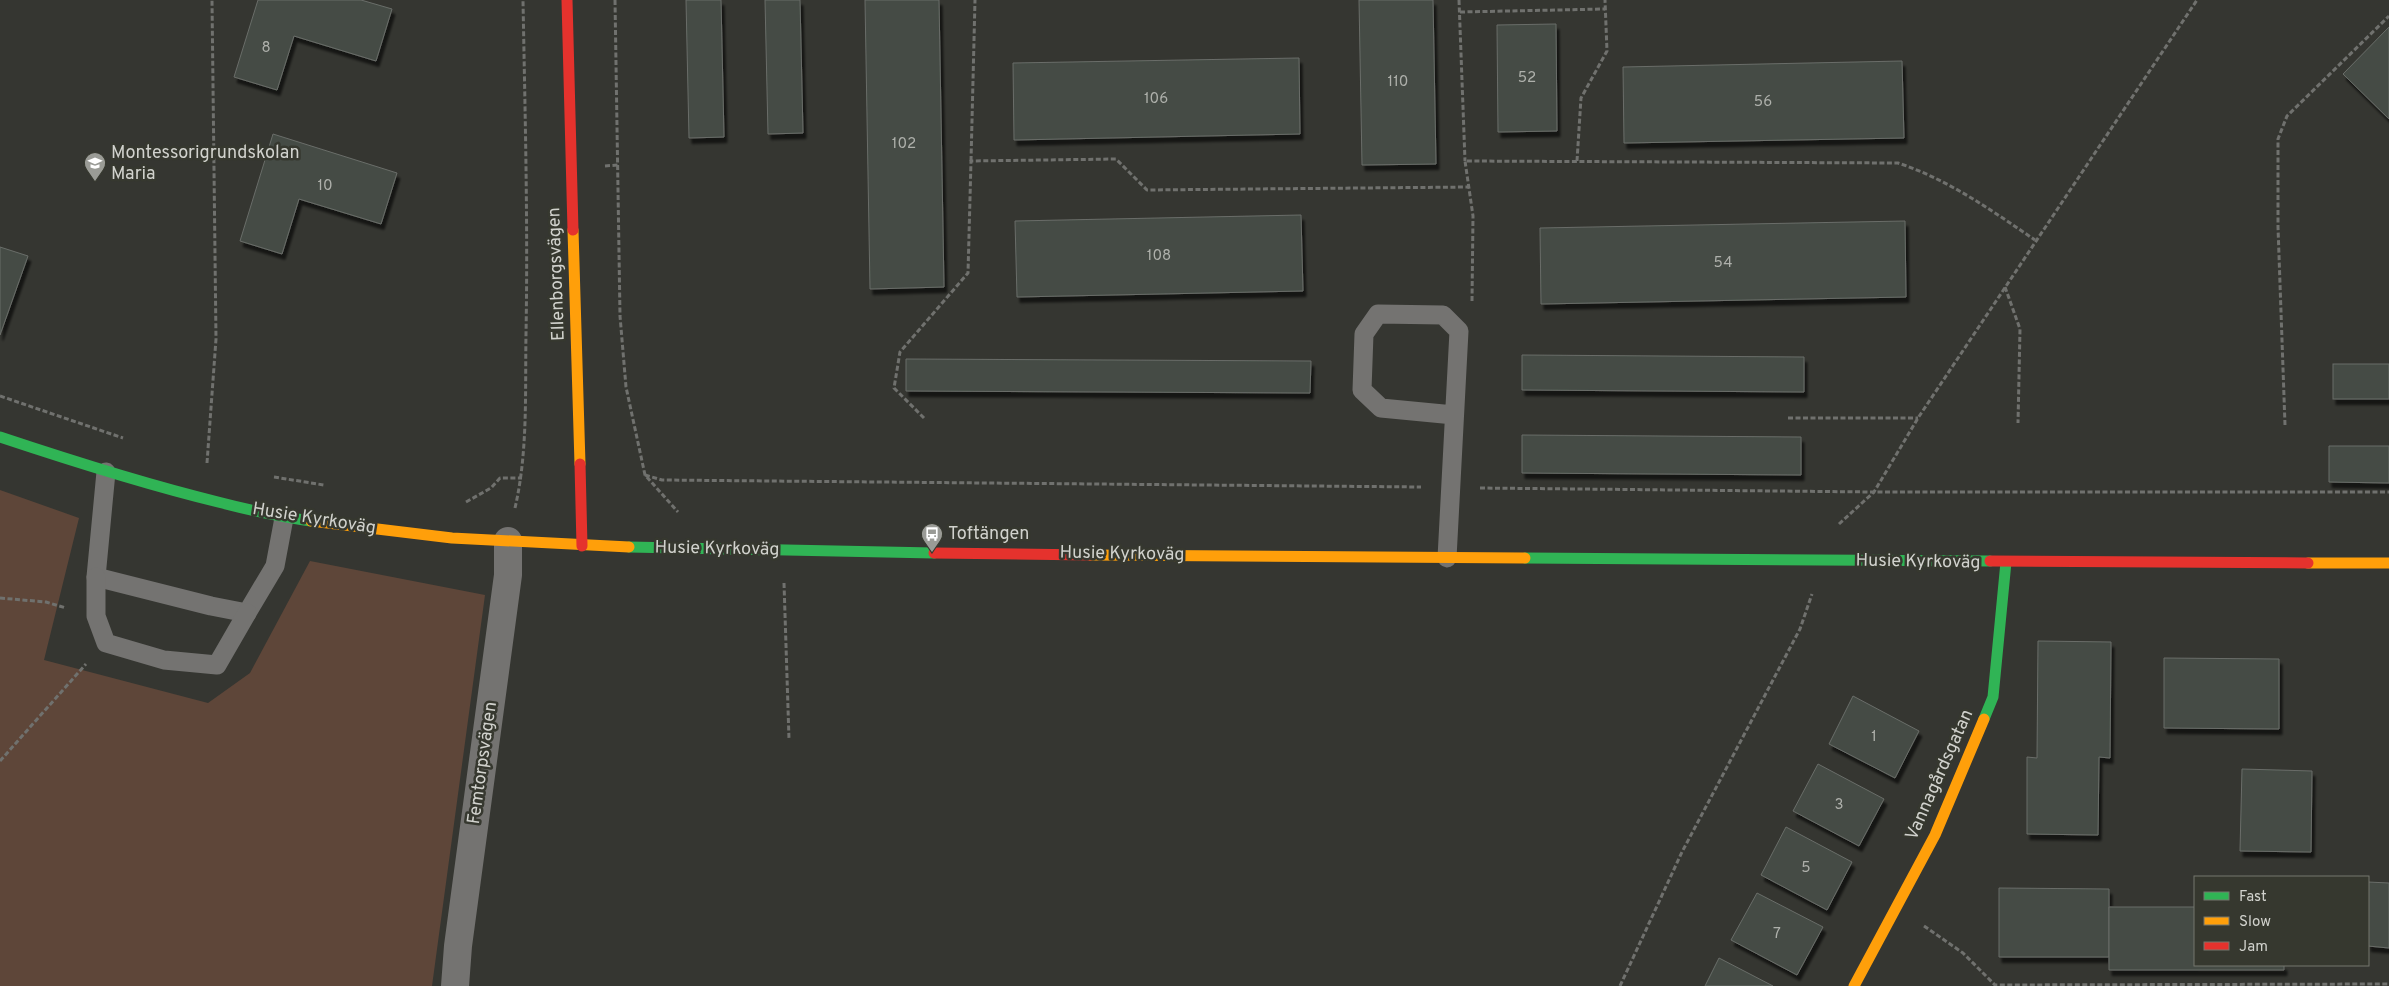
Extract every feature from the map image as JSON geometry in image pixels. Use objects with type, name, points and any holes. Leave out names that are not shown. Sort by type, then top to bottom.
[{"type":"street","name":"Ellenborgsvägen","points":[[568,0],[582,546]]},
{"type":"street","name":"Husie Kyrkoväg","points":[[0,437],[106,472],[184,494],[284,518],[452,538],[582,546],[1447,558],[2389,563]]},
{"type":"street","name":"Femtorpsvägen","points":[[455,986],[458,946],[508,575],[508,540]]},
{"type":"street","name":"Vannagårdsgatan","points":[[1854,986],[1935,834],[1993,697],[2006,562]]},
{"type":"lane","points":[[1447,558],[1459,331],[1443,315],[1378,314],[1364,334],[1362,390],[1381,408],[1454,415]]},
{"type":"lane","points":[[106,472],[96,577],[96,616],[106,643],[164,660],[217,665],[275,566],[284,518]]},
{"type":"lane","points":[[96,577],[211,606],[247,613]]},
{"type":"path","points":[[198,463],[207,466],[216,339],[212,0]]},
{"type":"path","points":[[508,540],[522,478],[528,235],[523,0]]},
{"type":"path","points":[[615,0],[620,316],[626,387],[645,475],[678,512]]},
{"type":"path","points":[[924,418],[894,388],[900,352],[968,273],[975,0]]},
{"type":"path","points":[[1459,331],[1472,314],[1473,216],[1466,161],[1460,0]]},
{"type":"path","points":[[1577,161],[1581,98],[1607,51],[1605,0]]},
{"type":"path","points":[[1838,525],[1874,492],[1918,418],[2197,0]]},
{"type":"path","points":[[1460,12],[1605,10]]},
{"type":"path","points":[[2285,425],[2278,227],[2278,139],[2287,116],[2389,16]]},
{"type":"path","points":[[971,161],[1116,159],[1147,190],[1469,187]]},
{"type":"path","points":[[1466,161],[1898,163],[1925,172],[1972,197],[2036,240]]},
{"type":"path","points":[[2005,287],[2020,329],[2018,423]]},
{"type":"path","points":[[0,396],[132,441]]},
{"type":"path","points":[[1788,418],[1918,418]]},
{"type":"path","points":[[645,475],[662,480],[1451,488],[1874,492],[2389,492]]},
{"type":"path","points":[[264,476],[331,486]]},
{"type":"path","points":[[463,503],[471,501],[490,488],[500,478],[522,478]]},
{"type":"path","points":[[784,550],[789,739]]},
{"type":"path","points":[[0,598],[46,602],[96,616]]},
{"type":"path","points":[[1620,986],[1682,852],[1800,629]]},
{"type":"path","points":[[0,761],[106,643]]},
{"type":"path","points":[[1896,906],[1963,953],[1994,985],[2232,986],[2389,984]]},
{"type":"shaded area","points":[[0,490],[79,518],[44,660],[208,703],[250,673],[310,561],[485,595],[432,986],[0,986]]},
{"type":"building","points":[[258,0],[361,0],[392,9],[376,61],[294,36],[277,90],[234,77]]},
{"type":"building","points":[[686,0],[721,0],[724,137],[689,138]]},
{"type":"building","points":[[765,0],[800,0],[803,133],[768,134]]},
{"type":"building","points":[[865,0],[939,0],[944,287],[870,289]]},
{"type":"building","points":[[1359,0],[1433,0],[1436,164],[1362,165]]},
{"type":"building","points":[[1556,24],[1557,131],[1498,132],[1497,25]]},
{"type":"building","points":[[2389,27],[2389,119],[2343,74]]},
{"type":"building","points":[[1299,58],[1300,134],[1014,140],[1013,63]]},
{"type":"building","points":[[1902,61],[1904,138],[1624,143],[1623,67]]},
{"type":"building","points":[[273,134],[397,173],[381,224],[299,199],[282,254],[240,241]]},
{"type":"building","points":[[1301,215],[1303,291],[1017,297],[1015,221]]},
{"type":"building","points":[[1905,221],[1906,297],[1541,304],[1540,228]]},
{"type":"building","points":[[0,247],[28,256],[0,335]]},
{"type":"building","points":[[1522,355],[1804,357],[1804,392],[1522,390]]},
{"type":"building","points":[[906,359],[1311,361],[1310,393],[906,391]]},
{"type":"building","points":[[2333,364],[2389,364],[2389,399],[2333,399]]},
{"type":"building","points":[[1522,435],[1801,437],[1801,475],[1522,473]]},
{"type":"building","points":[[2329,446],[2389,446],[2389,483],[2329,482]]},
{"type":"building","points":[[2038,641],[2111,642],[2110,758],[2099,757],[2098,835],[2027,834],[2027,757],[2037,758]]},
{"type":"building","points":[[2164,658],[2279,659],[2279,729],[2164,728]]},
{"type":"building","points":[[1853,696],[1919,731],[1895,778],[1829,744]]},
{"type":"building","points":[[1818,764],[1884,799],[1859,846],[1793,811]]},
{"type":"building","points":[[2242,769],[2312,771],[2311,852],[2240,851]]},
{"type":"building","points":[[1786,827],[1852,862],[1827,910],[1761,875]]},
{"type":"building","points":[[2369,882],[2389,883],[2389,948],[2369,946]]},
{"type":"building","points":[[1999,888],[2109,889],[2109,957],[1999,957]]},
{"type":"building","points":[[1757,893],[1823,927],[1797,975],[1731,940]]},
{"type":"building","points":[[2109,907],[2194,907],[2194,966],[2284,966],[2284,970],[2109,970]]},
{"type":"building","points":[[1719,958],[1773,986],[1705,986]]},
{"type":"traffic: fast","points":[[0,437],[163,488],[253,510],[311,521]]},
{"type":"traffic: fast","points":[[629,547],[934,553]]},
{"type":"traffic: fast","points":[[1525,558],[1990,561]]},
{"type":"traffic: fast","points":[[1984,719],[1993,697],[2006,562]]},
{"type":"traffic: slow","points":[[573,230],[580,464]]},
{"type":"traffic: slow","points":[[311,521],[452,538],[629,547]]},
{"type":"traffic: slow","points":[[1090,555],[1525,558]]},
{"type":"traffic: slow","points":[[2308,563],[2389,563]]},
{"type":"traffic: slow","points":[[1854,986],[1935,835],[1984,719]]},
{"type":"traffic: jam","points":[[567,0],[573,230]]},
{"type":"traffic: jam","points":[[580,464],[582,546]]},
{"type":"traffic: jam","points":[[934,553],[1090,555]]},
{"type":"traffic: jam","points":[[1990,561],[2308,563]]},
{"type":"place","name":"Montessorigrundskolan Maria","points":[[95,182]]},
{"type":"place","name":"Toftängen","points":[[932,553]]}]
